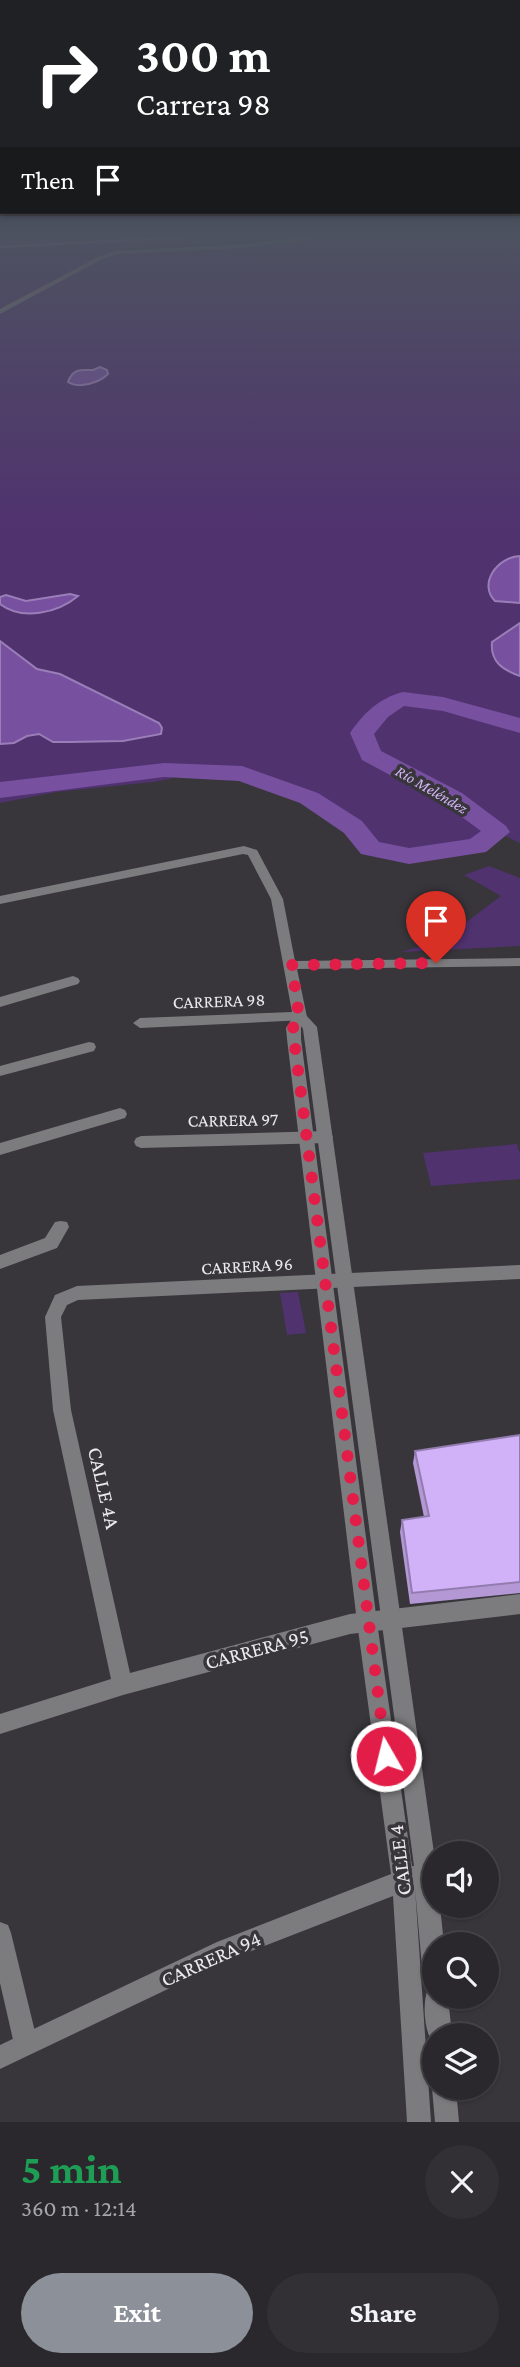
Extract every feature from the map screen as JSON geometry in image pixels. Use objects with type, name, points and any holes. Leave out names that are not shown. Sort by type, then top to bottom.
[{"type":"street","name":"CALLE 4","points":[[0,900],[244,850],[253,853],[277,899],[292,965],[299,1017],[293,1028],[346,1281],[422,1843]]},
{"type":"street","points":[[292,965],[520,962]]},
{"type":"street","points":[[0,1002],[73,981]]},
{"type":"street","name":"CARRERA 98","points":[[140,1023],[299,1017]]},
{"type":"street","points":[[0,1071],[89,1047]]},
{"type":"street","points":[[0,1149],[120,1114]]},
{"type":"street","name":"CALLE 4","points":[[316,1138],[325,1282],[367,1622],[403,1882],[419,2122]]},
{"type":"street","name":"CARRERA 97","points":[[141,1142],[316,1138]]},
{"type":"street","points":[[0,1262],[51,1243],[61,1227]]},
{"type":"street","name":"CARRERA 96","points":[[61,1300],[78,1293],[520,1272]]},
{"type":"street","name":"CALLE 4A","points":[[61,1300],[53,1317],[62,1410],[123,1685]]},
{"type":"street","name":"CARRERA 95","points":[[0,1724],[123,1685],[367,1622],[520,1604]]},
{"type":"street","name":"CARRERA 94","points":[[0,2057],[225,1950],[422,1874]]},
{"type":"street","points":[[0,1933],[26,2044]]},
{"type":"street","points":[[445,2100],[447,2122]]},
{"type":"shaded area","points":[[0,332],[520,332],[520,843],[497,832],[477,846],[409,856],[370,848],[353,827],[309,798],[242,774],[182,771],[170,779],[153,782],[56,792],[0,803]]},
{"type":"shaded area","points":[[100,367],[107,370],[108,374],[99,380],[83,385],[68,382],[75,372]]},
{"type":"shaded area","points":[[520,556],[520,603],[495,601],[489,587],[492,572],[504,561]]},
{"type":"shaded area","points":[[70,594],[78,596],[60,607],[40,613],[19,612],[0,604],[0,597],[6,595],[26,601]]},
{"type":"shaded area","points":[[520,623],[520,676],[508,671],[495,660],[492,642]]},
{"type":"shaded area","points":[[0,641],[37,669],[60,674],[159,723],[161,734],[123,741],[53,742],[39,734],[27,736],[14,743],[0,744]]},
{"type":"shaded area","points":[[489,866],[520,878],[520,946],[401,952],[441,941],[501,896],[464,875]]},
{"type":"shaded area","points":[[517,1144],[520,1154],[520,1179],[431,1186],[423,1153]]},
{"type":"shaded area","points":[[298,1292],[306,1333],[287,1335],[280,1293]]},
{"type":"building","points":[[520,1435],[520,1582],[412,1593],[402,1520],[429,1516],[415,1451]]},
{"type":"waterway","name":"Río Meléndez","points":[[0,790],[164,770],[242,774],[309,798],[353,827],[370,848],[409,856],[477,846],[497,832],[453,798],[371,755],[362,733],[380,712],[403,699],[427,700],[520,726]]},
{"type":"route","points":[[386,1756],[294,1039],[293,1028],[299,1017],[292,965],[436,963]]}]
